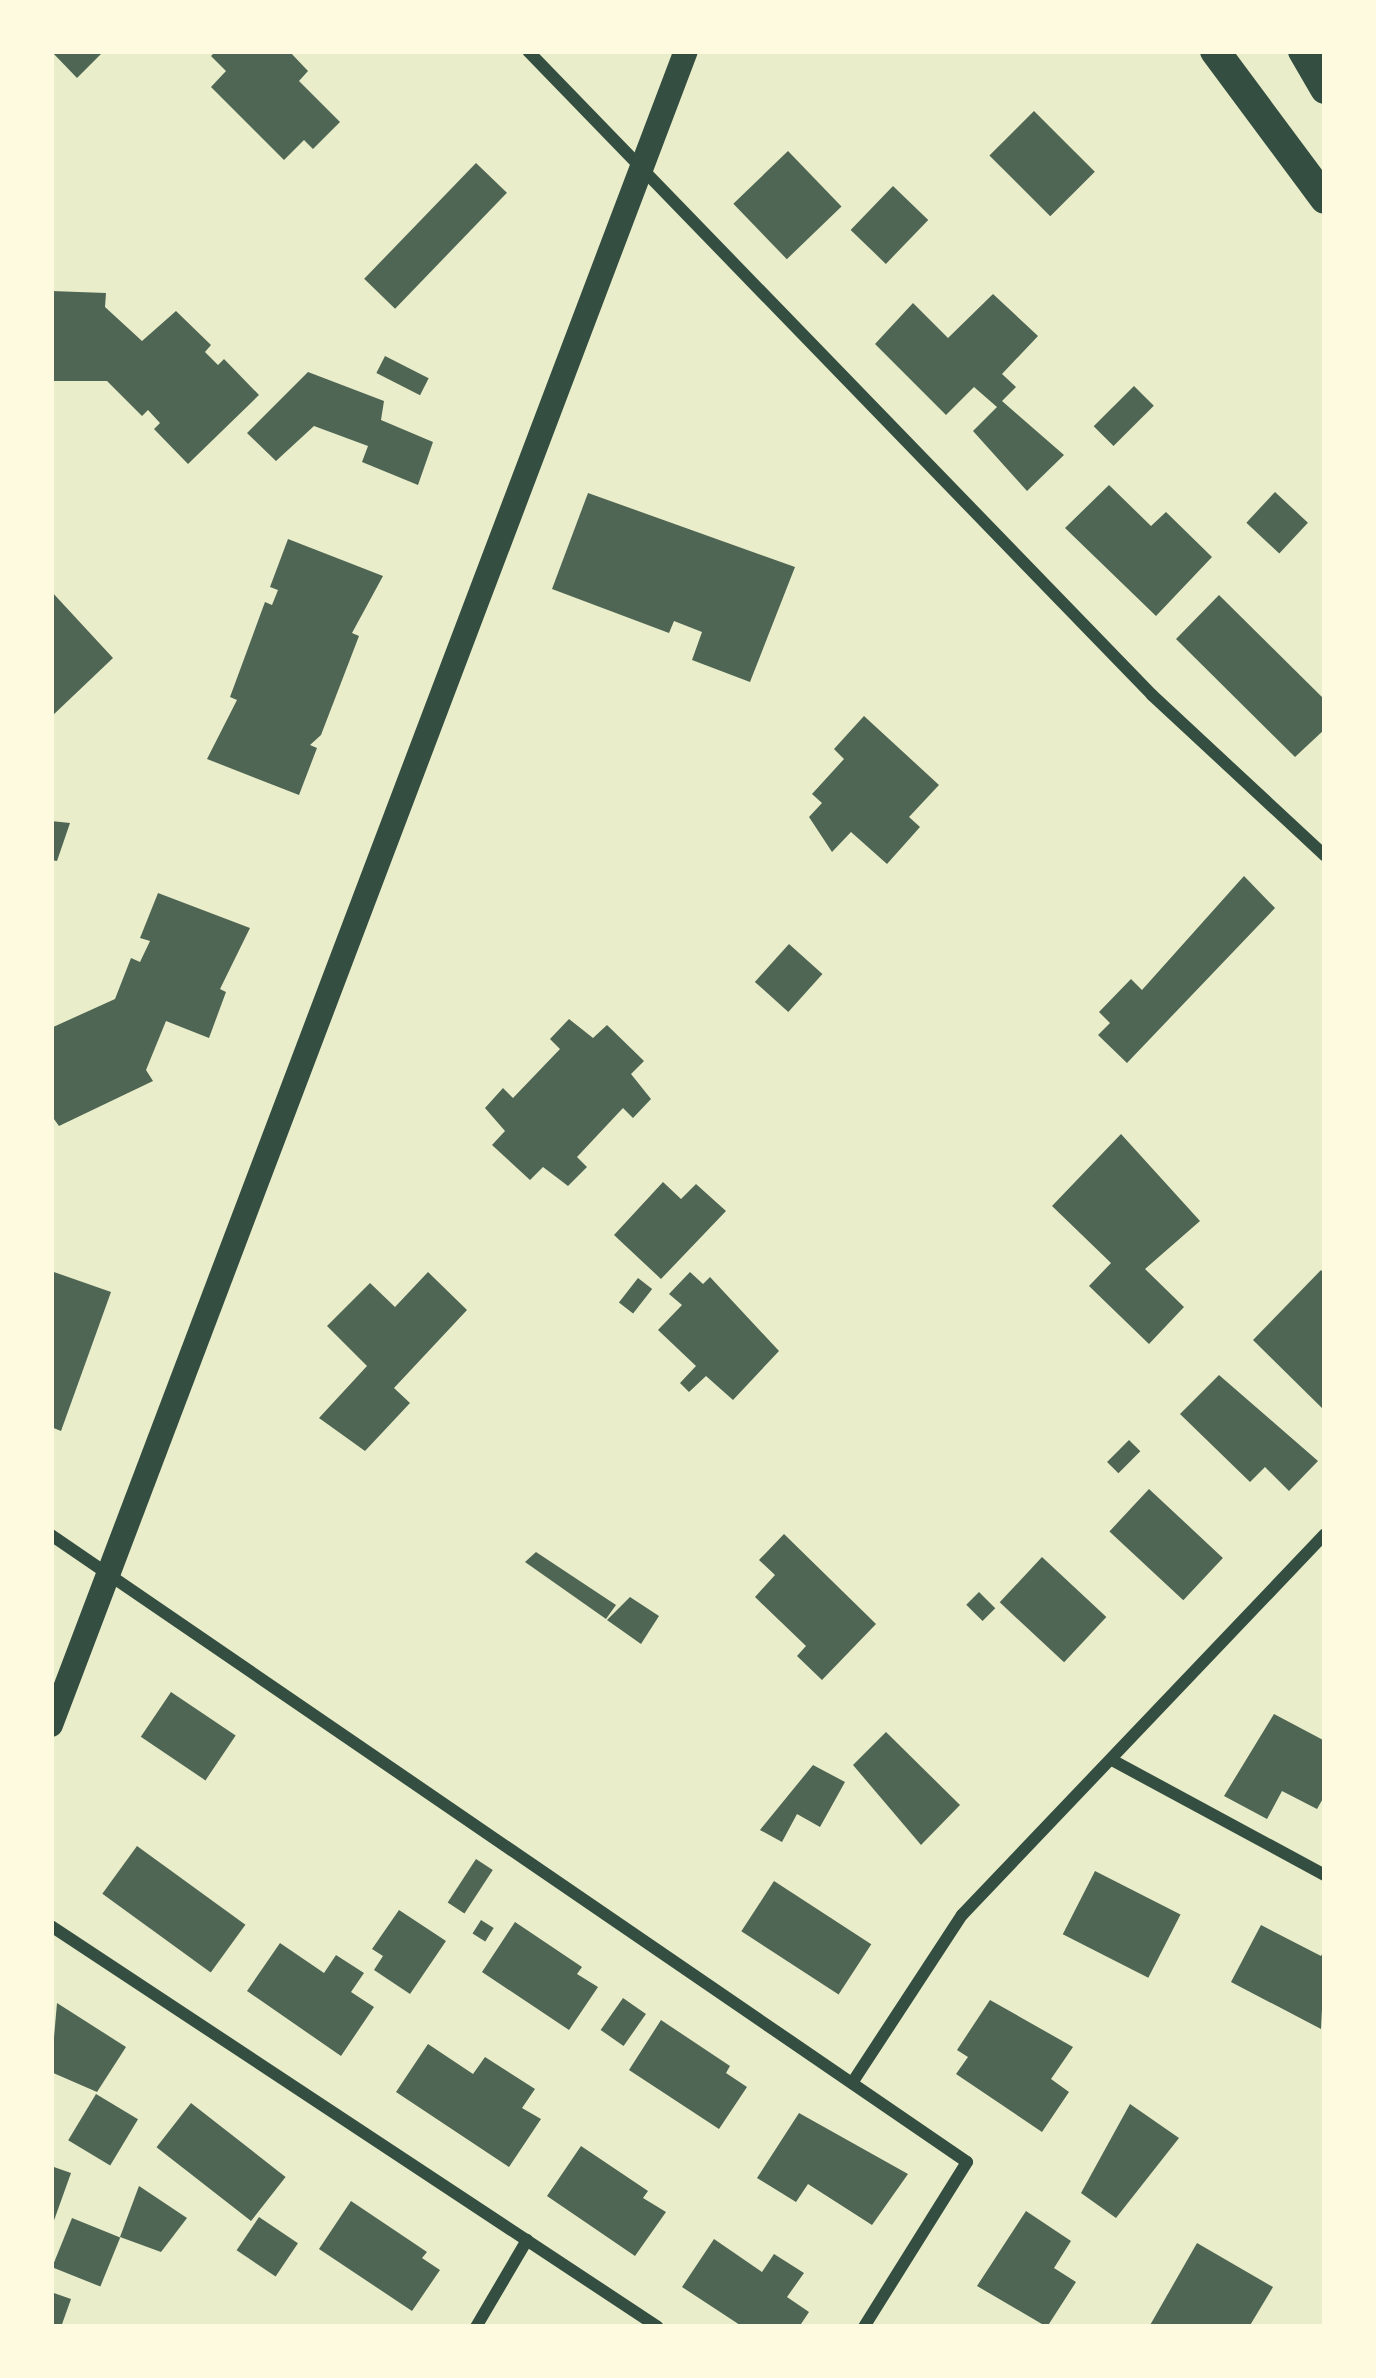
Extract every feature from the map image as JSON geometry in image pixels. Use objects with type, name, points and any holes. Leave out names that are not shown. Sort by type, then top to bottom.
[{"type":"main road","points":[[51,1725],[686,51]]},
{"type":"main road","points":[[1215,51],[1325,199]]},
{"type":"main road","points":[[1303,51],[1325,89]]},
{"type":"street","points":[[527,51],[1152,695],[1325,856]]},
{"type":"street","points":[[852,2083],[962,1915],[1325,1534]]},
{"type":"street","points":[[51,1535],[967,2162],[864,2327]]},
{"type":"street","points":[[1112,1760],[1325,1875]]},
{"type":"street","points":[[51,1926],[658,2327]]},
{"type":"street","points":[[476,2327],[527,2240]]},
{"type":"building","points":[[51,51],[104,51],[77,78]]},
{"type":"building","points":[[216,51],[289,51],[308,71],[299,81],[340,122],[313,149],[304,140],[284,160],[211,87],[226,71],[211,56]]},
{"type":"building","points":[[1034,111],[1095,172],[1050,216],[989,156]]},
{"type":"building","points":[[788,151],[841,206],[787,259],[733,204]]},
{"type":"building","points":[[476,163],[507,193],[395,309],[364,279]]},
{"type":"building","points":[[893,186],[928,220],[886,264],[851,230]]},
{"type":"building","points":[[51,291],[106,293],[105,307],[142,341],[176,311],[211,345],[205,352],[218,365],[224,359],[259,395],[188,464],[154,429],[160,423],[148,410],[142,416],[107,381],[51,381]]},
{"type":"building","points":[[993,294],[1038,336],[1002,374],[1016,387],[1002,401],[1064,455],[1027,491],[973,431],[997,407],[974,387],[946,415],[875,344],[913,303],[948,338]]},
{"type":"building","points":[[385,356],[429,378],[420,395],[376,373]]},
{"type":"building","points":[[308,372],[384,401],[381,420],[433,442],[418,485],[362,462],[368,446],[314,426],[276,461],[247,433]]},
{"type":"building","points":[[1134,386],[1154,406],[1113,446],[1094,426]]},
{"type":"building","points":[[1109,485],[1151,526],[1166,512],[1212,557],[1156,616],[1065,528]]},
{"type":"building","points":[[1275,492],[1308,523],[1279,553],[1246,523]]},
{"type":"building","points":[[588,493],[795,567],[750,682],[692,660],[702,632],[674,621],[669,633],[552,589]]},
{"type":"building","points":[[288,539],[383,576],[352,633],[359,636],[321,735],[310,745],[317,748],[299,795],[207,759],[237,700],[230,697],[265,602],[272,605],[278,590],[270,587]]},
{"type":"building","points":[[51,591],[113,658],[51,717]]},
{"type":"building","points":[[1219,595],[1325,700],[1325,729],[1295,757],[1176,639]]},
{"type":"building","points":[[864,716],[939,785],[909,817],[920,827],[887,864],[851,832],[832,852],[809,817],[822,803],[812,794],[844,759],[834,749]]},
{"type":"building","points":[[51,821],[70,823],[57,861],[51,860]]},
{"type":"building","points":[[1244,876],[1275,908],[1127,1063],[1098,1035],[1110,1023],[1099,1012],[1131,979],[1142,990]]},
{"type":"building","points":[[158,893],[250,928],[220,989],[226,992],[209,1038],[166,1021],[146,1070],[153,1081],[59,1126],[51,1115],[51,1028],[115,999],[131,958],[140,962],[150,941],[140,938]]},
{"type":"building","points":[[789,944],[822,974],[788,1012],[755,982]]},
{"type":"building","points":[[569,1019],[593,1038],[607,1025],[644,1061],[631,1074],[651,1099],[633,1118],[623,1108],[577,1157],[587,1167],[568,1186],[543,1167],[530,1180],[492,1145],[505,1131],[485,1108],[503,1088],[513,1098],[560,1049],[550,1039]]},
{"type":"building","points":[[1121,1134],[1200,1221],[1145,1269],[1184,1307],[1149,1344],[1089,1286],[1111,1263],[1052,1206]]},
{"type":"building","points":[[663,1182],[681,1199],[696,1184],[726,1211],[661,1279],[614,1235]]},
{"type":"building","points":[[1321,1270],[1325,1275],[1325,1411],[1253,1340]]},
{"type":"building","points":[[51,1271],[111,1292],[61,1431],[51,1427]]},
{"type":"building","points":[[428,1272],[467,1310],[394,1388],[410,1403],[365,1451],[319,1418],[367,1366],[327,1326],[370,1283],[395,1307]]},
{"type":"building","points":[[690,1272],[703,1284],[710,1277],[779,1351],[733,1400],[706,1376],[689,1392],[680,1383],[696,1366],[658,1330],[682,1305],[669,1294]]},
{"type":"building","points":[[638,1278],[652,1289],[633,1314],[619,1302]]},
{"type":"building","points":[[1219,1375],[1318,1461],[1289,1491],[1265,1467],[1250,1482],[1180,1414]]},
{"type":"building","points":[[1129,1440],[1140,1451],[1118,1473],[1107,1462]]},
{"type":"building","points":[[1149,1489],[1223,1558],[1183,1600],[1109,1531]]},
{"type":"building","points":[[784,1534],[876,1624],[822,1680],[797,1656],[806,1646],[755,1597],[775,1575],[759,1560]]},
{"type":"building","points":[[536,1552],[616,1605],[606,1619],[525,1562]]},
{"type":"building","points":[[1042,1557],[1106,1617],[1064,1662],[1000,1602]]},
{"type":"building","points":[[979,1592],[995,1608],[983,1621],[966,1605]]},
{"type":"building","points":[[630,1597],[659,1616],[641,1644],[607,1620]]},
{"type":"building","points":[[171,1692],[236,1736],[205,1780],[141,1737]]},
{"type":"building","points":[[1274,1714],[1325,1741],[1325,1795],[1317,1809],[1282,1791],[1267,1819],[1224,1796]]},
{"type":"building","points":[[886,1732],[960,1805],[921,1845],[853,1765]]},
{"type":"building","points":[[813,1765],[845,1782],[820,1827],[797,1814],[782,1842],[760,1830]]},
{"type":"building","points":[[137,1846],[245,1925],[211,1972],[102,1894]]},
{"type":"building","points":[[476,1859],[493,1870],[464,1914],[448,1903]]},
{"type":"building","points":[[1095,1871],[1181,1915],[1148,1978],[1063,1934]]},
{"type":"building","points":[[774,1881],[871,1944],[839,1994],[741,1931]]},
{"type":"building","points":[[399,1910],[446,1941],[410,1994],[374,1970],[383,1956],[372,1949]]},
{"type":"building","points":[[481,1920],[494,1928],[485,1942],[473,1934]]},
{"type":"building","points":[[515,1922],[582,1967],[577,1974],[598,1987],[569,2030],[482,1972]]},
{"type":"building","points":[[1261,1925],[1321,1956],[1325,1949],[1321,2029],[1231,1982]]},
{"type":"building","points":[[280,1943],[324,1973],[336,1955],[364,1973],[351,1992],[374,2007],[341,2056],[247,1991]]},
{"type":"building","points":[[623,1998],[646,2014],[624,2046],[601,2030]]},
{"type":"building","points":[[990,2000],[1073,2047],[1051,2079],[1069,2092],[1042,2132],[956,2074],[968,2057],[957,2050]]},
{"type":"building","points":[[57,2003],[126,2047],[97,2092],[51,2072]]},
{"type":"building","points":[[661,2020],[730,2066],[726,2073],[747,2087],[719,2129],[629,2070]]},
{"type":"building","points":[[428,2044],[473,2074],[485,2057],[535,2089],[522,2108],[541,2119],[509,2167],[396,2092]]},
{"type":"building","points":[[96,2094],[138,2119],[110,2166],[68,2140]]},
{"type":"building","points":[[191,2103],[286,2177],[251,2221],[157,2147]]},
{"type":"building","points":[[1130,2104],[1179,2138],[1116,2218],[1081,2193]]},
{"type":"building","points":[[799,2113],[908,2174],[872,2225],[808,2184],[796,2202],[757,2178]]},
{"type":"building","points":[[581,2146],[648,2191],[643,2198],[666,2212],[635,2256],[547,2196]]},
{"type":"building","points":[[51,2166],[71,2173],[52,2226],[51,2226]]},
{"type":"building","points":[[139,2186],[187,2218],[161,2252],[120,2237]]},
{"type":"building","points":[[351,2201],[427,2252],[422,2258],[440,2270],[412,2311],[319,2249]]},
{"type":"building","points":[[1026,2211],[1071,2241],[1054,2268],[1076,2282],[1047,2327],[977,2286]]},
{"type":"building","points":[[259,2217],[298,2243],[276,2276],[237,2250]]},
{"type":"building","points":[[72,2218],[120,2237],[100,2287],[52,2267]]},
{"type":"building","points":[[714,2239],[762,2272],[774,2254],[804,2273],[787,2297],[809,2312],[799,2327],[743,2327],[682,2287]]},
{"type":"building","points":[[1197,2243],[1273,2287],[1249,2327],[1149,2327]]},
{"type":"building","points":[[51,2292],[71,2299],[61,2327],[51,2327]]}]
